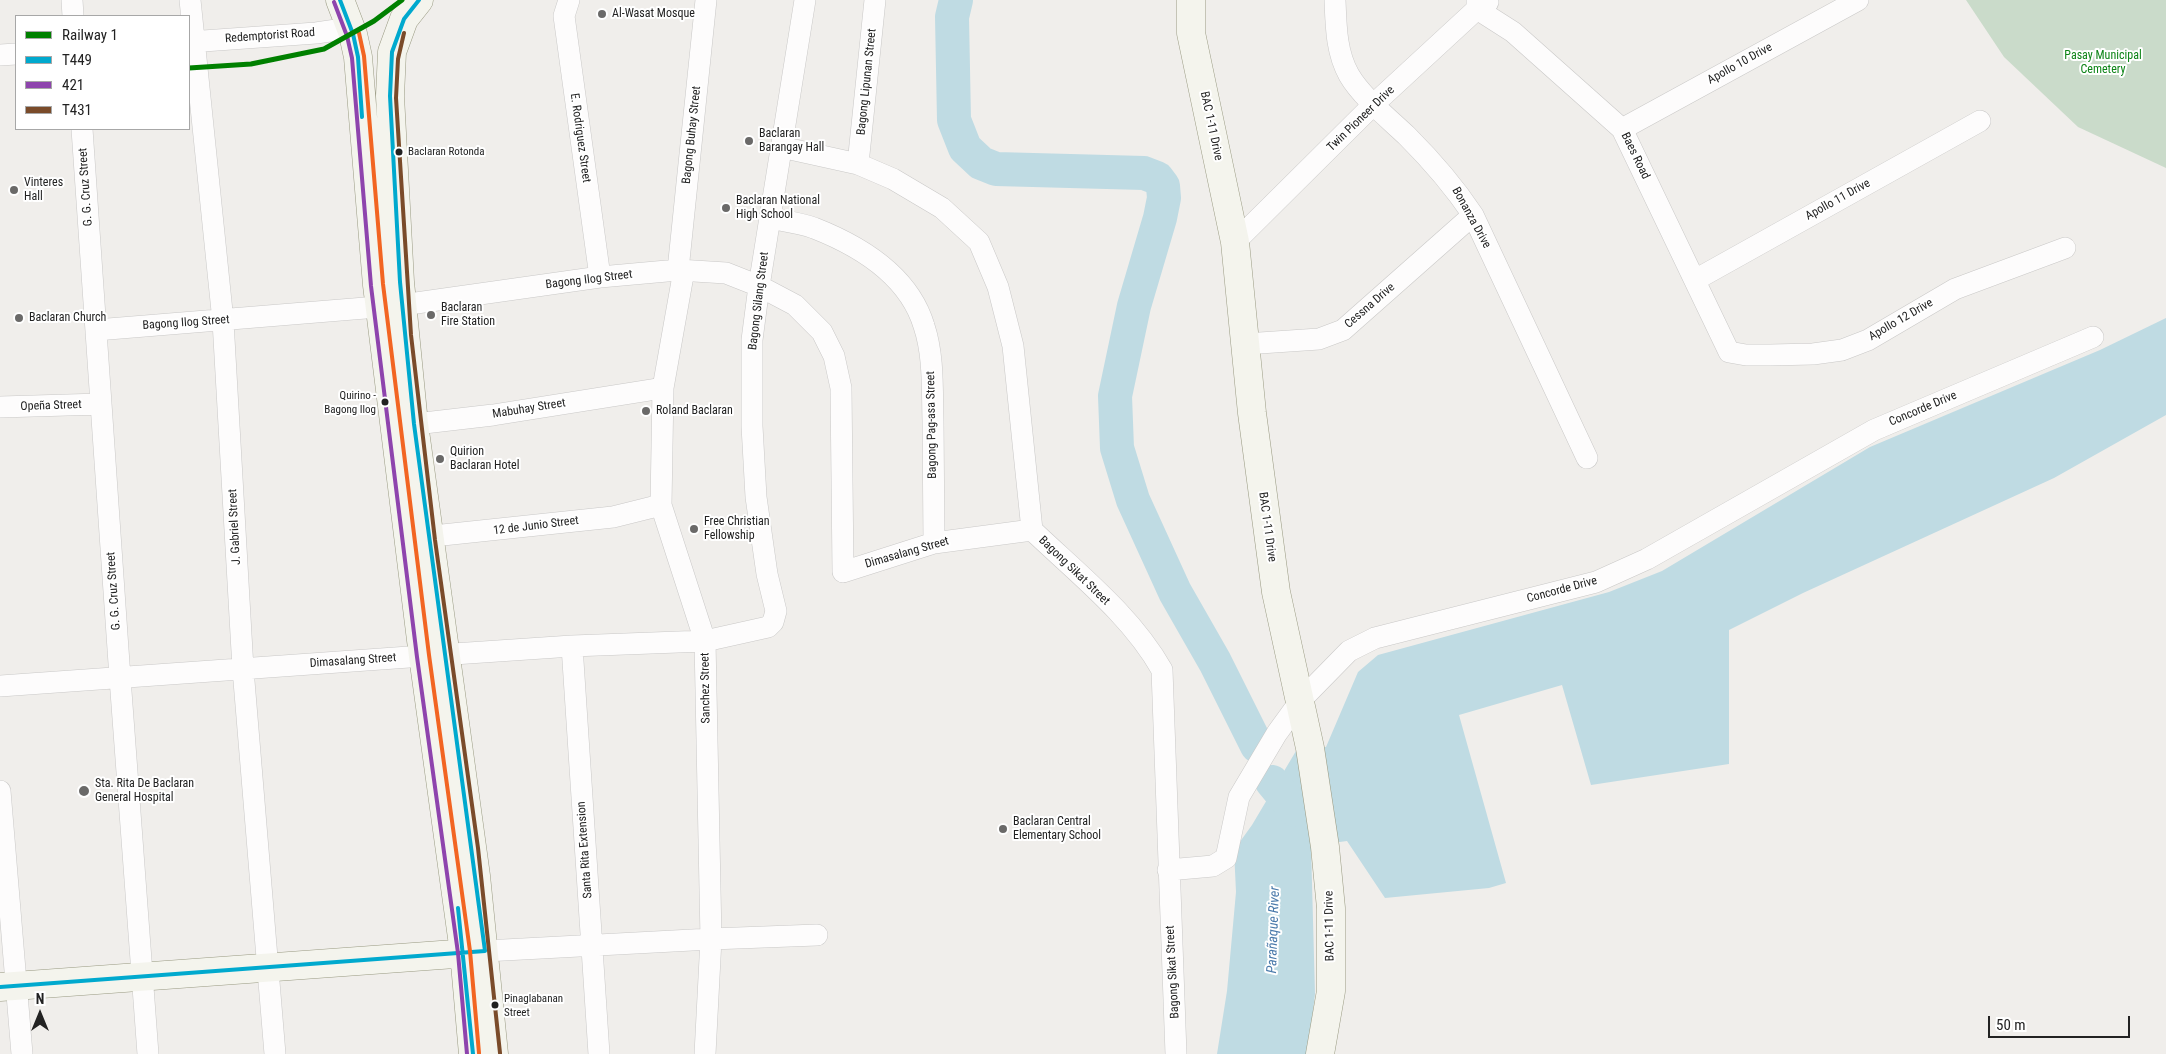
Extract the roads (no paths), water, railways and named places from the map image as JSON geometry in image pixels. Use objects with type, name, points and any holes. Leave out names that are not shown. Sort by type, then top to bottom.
[{"type":"street","points":[[72,0],[74,15]]},
{"type":"street","name":"J. Gabriel Street","points":[[190,0],[191,42],[223,321],[243,669],[275,1054]]},
{"type":"street","points":[[340,0],[354,39],[391,306],[404,425],[474,952],[494,1054]]},
{"type":"street","name":"E. Rodriguez Street","points":[[569,0],[564,16],[600,277]]},
{"type":"street","name":"Bagong Buhay Street","points":[[681,270],[706,0]]},
{"type":"street","name":"Bagong Silang Street","points":[[774,602],[767,574],[756,497],[752,426],[752,340],[769,218],[805,0]]},
{"type":"street","name":"Bagong Lipunan Street","points":[[858,164],[876,0]]},
{"type":"street","name":"BAC 1-11 Drive","points":[[1190,0],[1191,33],[1235,242],[1252,413],[1276,592],[1301,700],[1325,846],[1331,908],[1331,991],[1320,1054]]},
{"type":"street","name":"Bonanza Drive","points":[[1335,0],[1336,38],[1349,74],[1374,104],[1422,150],[1454,186],[1473,216],[1587,458]]},
{"type":"street","name":"Apollo 10 Drive","points":[[1622,129],[1858,0]]},
{"type":"street","name":"Twin Pioneer Drive","points":[[1235,242],[1374,104],[1482,3]]},
{"type":"street","name":"Baes Road","points":[[1482,3],[1622,129],[1729,352]]},
{"type":"street","points":[[391,306],[390,96],[395,42],[416,4]]},
{"type":"street","name":"Redemptorist Road","points":[[191,42],[316,33],[354,39]]},
{"type":"street","points":[[354,39],[365,51],[383,48],[395,42]]},
{"type":"street","points":[[0,55],[15,54]]},
{"type":"street","name":"Apollo 11 Drive","points":[[1695,280],[1980,121]]},
{"type":"street","name":"G. G. Cruz Street","points":[[82,130],[148,1054]]},
{"type":"street","name":"Bagong Sikat Street","points":[[781,147],[858,164],[893,179],[942,208],[979,242],[998,287],[1013,346],[1032,530],[1118,612],[1155,658],[1162,670],[1176,1054]]},
{"type":"street","name":"Cessna Drive","points":[[1245,344],[1319,339],[1343,330],[1473,216]]},
{"type":"street","name":"Bagong Pag-asa Street","points":[[769,218],[812,227],[872,256],[897,280],[913,301],[924,326],[932,375],[934,543]]},
{"type":"street","name":"Apollo 12 Drive","points":[[1729,352],[1746,355],[1770,355],[1813,354],[1842,350],[1868,340],[1955,289],[2065,248]]},
{"type":"street","name":"Bagong Ilog Street","points":[[96,330],[391,306],[600,277],[681,270],[726,273],[759,286],[795,305],[822,332],[834,356],[841,388],[843,572]]},
{"type":"street","name":"Sanchez Street","points":[[681,270],[663,388],[661,505],[705,641],[711,938],[705,1054]]},
{"type":"street","name":"Concorde Drive","points":[[1168,870],[1213,866],[1226,858],[1239,797],[1277,732],[1301,700],[1349,651],[1375,638],[1596,582],[1647,559],[1874,430],[2093,337]]},
{"type":"street","name":"Mabuhay Street","points":[[404,425],[492,415],[663,388]]},
{"type":"street","name":"Opeña Street","points":[[0,407],[102,404]]},
{"type":"street","name":"12 de Junio Street","points":[[419,538],[613,517],[661,505]]},
{"type":"street","name":"Dimasalang Street","points":[[843,572],[934,543],[1032,530]]},
{"type":"street","name":"Dimasalang Street","points":[[0,686],[572,646],[705,641],[768,627],[776,615],[774,602]]},
{"type":"street","name":"Santa Rita Extension","points":[[572,646],[599,1054]]},
{"type":"street","points":[[0,791],[9,986],[22,1054]]},
{"type":"street","points":[[9,986],[474,952],[711,938],[818,935]]},
{"type":"street","points":[[473,1054],[474,952]]},
{"type":"water","name":"Parañaque River","points":[[2166,318],[2166,415],[2054,478],[1803,593],[1729,630],[1729,764],[1591,785],[1562,685],[1459,715],[1506,883],[1489,888],[1385,898],[1347,841],[1311,846],[1315,994],[1308,1054],[1217,1054],[1227,991],[1236,892],[1234,850],[1252,825],[1296,751],[1326,747],[1358,672],[1378,655],[1609,592],[1662,571],[1870,447],[2100,350]]},
{"type":"waterway","points":[[956,0],[952,17],[954,120],[965,148],[981,163],[996,169],[1144,173],[1157,178],[1163,186],[1164,198],[1160,218],[1134,306],[1115,396],[1117,448],[1133,500],[1175,592],[1215,662],[1257,746]]},
{"type":"waterway","points":[[1272,782],[1295,810]]},
{"type":"rail line","name":"1","points":[[190,68],[251,64],[324,49],[374,21],[402,0]]},
{"type":"place","name":"Al-Wasat Mosque","points":[[602,14]]},
{"type":"place","name":"Baclaran Barangay Hall","points":[[749,141]]},
{"type":"place","name":"Baclaran Rotonda","points":[[399,152]]},
{"type":"place","name":"Vinteres Hall","points":[[14,190]]},
{"type":"place","name":"Baclaran National High School","points":[[726,208]]},
{"type":"place","name":"Baclaran Fire Station","points":[[431,315]]},
{"type":"place","name":"Baclaran Church","points":[[19,318]]},
{"type":"place","name":"Quirino - Bagong Ilog","points":[[385,402]]},
{"type":"place","name":"Roland Baclaran","points":[[646,411]]},
{"type":"place","name":"Quirion Baclaran Hotel","points":[[440,459]]},
{"type":"place","name":"Free Christian Fellowship","points":[[694,529]]},
{"type":"place","name":"Sta. Rita De Baclaran General Hospital","points":[[84,791]]},
{"type":"place","name":"Baclaran Central Elementary School","points":[[1003,829]]},
{"type":"place","name":"Pinaglabanan Street","points":[[495,1005]]},
{"type":"park label","name":"Pasay Municipal Cemetery","points":[[2103,63]]}]
